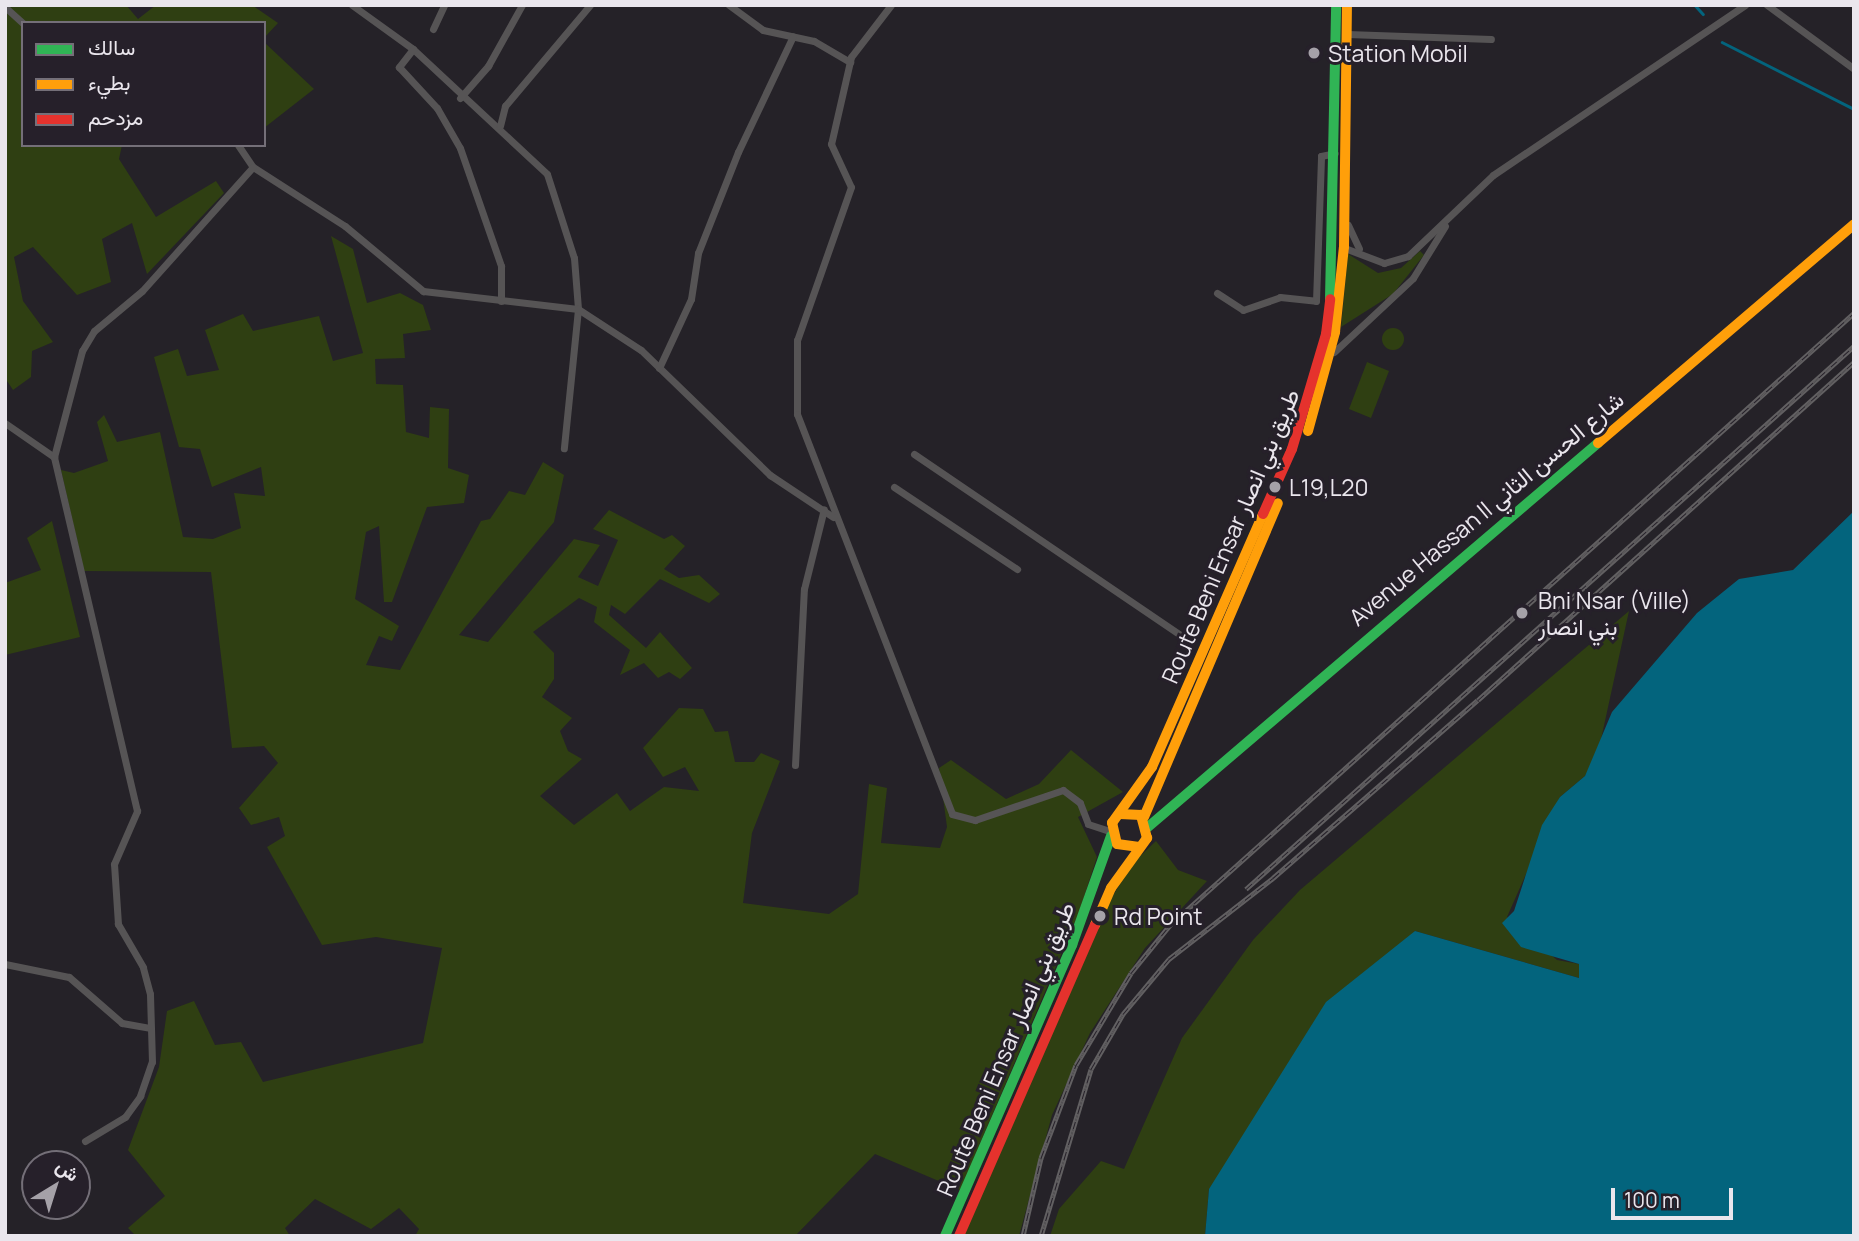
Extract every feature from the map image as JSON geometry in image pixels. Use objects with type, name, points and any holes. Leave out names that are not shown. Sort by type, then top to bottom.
[{"type":"main road","name":"Route Beni Ensar طريق بني انصار","points":[[959,1236],[1111,888],[1139,847],[1146,821],[1307,434],[1328,364],[1332,268],[1339,248],[1335,153],[1336,5]]},
{"type":"main road","name":"Route Beni Ensar طريق بني انصار","points":[[945,1236],[1072,945],[1119,814],[1152,767],[1286,462],[1330,333],[1339,248],[1346,216],[1347,5]]},
{"type":"main road","name":"Avenue Hassan II شارع الحسن الثاني","points":[[1146,821],[1172,802],[1854,224]]},
{"type":"main road","points":[[1119,814],[1146,821]]},
{"type":"main road","points":[[1111,833],[1125,849],[1139,847]]},
{"type":"street","points":[[352,5],[413,49],[460,98],[500,126],[547,174],[562,206],[578,309],[564,448]]},
{"type":"street","points":[[433,29],[444,5]]},
{"type":"street","points":[[460,98],[488,66],[522,5]]},
{"type":"street","points":[[500,126],[505,106],[590,5]]},
{"type":"street","points":[[729,5],[745,22],[793,36],[850,62]]},
{"type":"street","points":[[891,5],[850,62],[831,144],[851,187],[797,340],[797,414],[834,517],[952,814],[975,820],[1063,790],[1077,799],[1088,824],[1111,833]]},
{"type":"street","points":[[1339,248],[1362,253],[1376,261],[1401,260],[1447,222],[1493,175],[1745,5]]},
{"type":"street","points":[[1767,5],[1854,69]]},
{"type":"street","points":[[5,7],[21,21]]},
{"type":"street","points":[[1347,34],[1491,39]]},
{"type":"street","points":[[659,368],[691,299],[698,253],[738,152],[793,36]]},
{"type":"street","points":[[413,49],[399,67],[437,108],[460,148],[501,266],[501,300]]},
{"type":"street","points":[[239,147],[253,167],[345,226],[423,291],[578,309],[659,368],[770,475],[834,517]]},
{"type":"street","points":[[1217,293],[1243,310],[1280,298],[1312,303],[1319,268],[1321,156],[1335,153]]},
{"type":"street","points":[[85,1141],[125,1117],[140,1096],[152,1062],[143,967],[118,924],[114,864],[137,811],[54,457],[82,351],[94,331],[142,291],[253,167]]},
{"type":"street","points":[[1346,216],[1362,253]]},
{"type":"street","points":[[1328,364],[1350,331],[1413,278],[1447,222]]},
{"type":"street","points":[[1319,268],[1332,268]]},
{"type":"street","points":[[1330,333],[1350,331]]},
{"type":"street","points":[[5,423],[54,457]]},
{"type":"street","points":[[915,454],[1183,637]]},
{"type":"street","points":[[894,487],[1017,569]]},
{"type":"street","points":[[795,765],[804,589],[823,511],[829,502]]},
{"type":"street","points":[[5,964],[69,977],[122,1023],[150,1028]]},
{"type":"green space","points":[[5,5],[126,5],[138,19],[156,5],[252,5],[278,23],[266,36],[266,21],[21,21],[21,147],[122,147],[119,159],[156,217],[216,181],[224,193],[147,274],[132,223],[102,239],[111,282],[77,295],[33,247],[14,257],[23,301],[53,342],[32,351],[31,377],[13,390],[5,378]]},
{"type":"green space","points":[[266,44],[314,89],[266,126]]},
{"type":"green space","points":[[331,236],[353,249],[367,303],[400,293],[423,305],[431,330],[403,334],[405,358],[375,359],[376,384],[403,385],[406,432],[429,438],[430,407],[449,409],[448,468],[469,475],[464,503],[427,507],[392,602],[384,602],[379,526],[366,532],[355,599],[399,626],[392,641],[379,636],[366,665],[400,670],[481,521],[490,519],[509,491],[525,495],[543,462],[564,475],[554,522],[459,635],[488,642],[574,539],[600,545],[578,577],[598,586],[618,540],[593,529],[609,510],[664,539],[672,535],[685,546],[664,569],[679,578],[699,575],[720,594],[709,603],[660,579],[625,614],[611,605],[609,615],[646,648],[660,632],[692,668],[680,679],[669,672],[658,678],[644,663],[620,675],[630,650],[594,622],[597,607],[579,598],[533,632],[554,653],[554,679],[542,697],[572,718],[560,731],[568,751],[582,759],[540,796],[574,825],[617,793],[630,811],[664,787],[699,791],[685,767],[663,777],[643,748],[679,708],[703,709],[715,732],[728,731],[735,762],[754,762],[761,753],[780,761],[752,833],[743,903],[829,914],[858,894],[869,784],[887,788],[881,843],[940,848],[947,827],[939,768],[951,760],[1006,799],[1039,784],[1071,750],[1123,792],[1078,817],[1097,857],[1078,915],[960,1190],[875,1154],[795,1236],[415,1236],[419,1229],[399,1208],[371,1229],[315,1199],[285,1228],[290,1236],[136,1236],[128,1228],[165,1196],[128,1150],[159,1067],[167,1011],[194,1001],[215,1045],[241,1042],[263,1082],[423,1043],[442,948],[376,937],[322,945],[267,847],[285,836],[279,817],[251,825],[239,808],[278,763],[264,746],[232,748],[211,572],[84,571],[61,470],[74,473],[108,461],[97,422],[104,415],[117,442],[160,432],[183,537],[213,539],[241,528],[234,493],[265,496],[261,467],[212,487],[200,449],[179,447],[154,357],[178,349],[187,376],[219,370],[205,330],[243,314],[253,331],[319,316],[333,361],[363,353]]},
{"type":"green space","points":[[1420,251],[1424,255],[1393,294],[1341,327],[1348,254],[1378,273],[1401,268]]},
{"type":"green space","points":[[1393,328],[1401,331],[1404,339],[1401,347],[1393,350],[1385,347],[1382,339],[1385,331]]},
{"type":"green space","points":[[1367,362],[1389,371],[1371,418],[1349,409]]},
{"type":"green space","points":[[52,521],[80,637],[5,655],[5,583],[41,570],[27,538]]},
{"type":"green space","points":[[1629,611],[1598,753],[1585,776],[1560,797],[1507,917],[1557,960],[1579,964],[1579,978],[1415,931],[1209,1189],[1205,1236],[1050,1236],[1059,1209],[1101,1161],[1124,1169],[1182,1038],[1253,940],[1300,890]]},
{"type":"green space","points":[[1156,841],[1178,870],[1207,881],[1145,948],[1090,1033],[1052,1115],[1019,1236],[963,1236],[1100,916],[1134,862]]},
{"type":"water","points":[[1854,511],[1854,1236],[1205,1236],[1209,1189],[1326,1002],[1415,931],[1579,978],[1579,964],[1521,947],[1502,923],[1514,911],[1542,825],[1560,797],[1585,776],[1612,712],[1697,613],[1739,579],[1793,570]]},
{"type":"waterway","points":[[1695,5],[1703,14]]},
{"type":"waterway","points":[[1722,42],[1854,109]]},
{"type":"railway","points":[[1023,1236],[1041,1158],[1076,1065],[1131,973],[1170,925],[1854,313]]},
{"type":"railway","points":[[1246,889],[1854,346]]},
{"type":"railway","points":[[1041,1236],[1091,1069],[1123,1014],[1169,959],[1273,878],[1478,700],[1854,362]]},
{"type":"traffic: fast","points":[[1330,299],[1336,5]]},
{"type":"traffic: fast","points":[[1148,827],[1598,443]]},
{"type":"traffic: fast","points":[[945,1236],[1072,945],[1111,836]]},
{"type":"traffic: slow","points":[[1308,431],[1335,332],[1344,247],[1347,5]]},
{"type":"traffic: slow","points":[[1598,443],[1854,224]]},
{"type":"traffic: slow","points":[[1144,817],[1278,503]]},
{"type":"traffic: slow","points":[[1139,847],[1117,844],[1112,823],[1152,767],[1263,514]]},
{"type":"traffic: slow","points":[[1095,925],[1111,888],[1147,838],[1141,815],[1120,814]]},
{"type":"traffic: jam","points":[[1263,514],[1292,449],[1326,334],[1330,299]]},
{"type":"traffic: jam","points":[[959,1236],[1095,925]]},
{"type":"place","name":"Station Mobil","points":[[1314,53]]},
{"type":"place","name":"L19,L20","points":[[1275,487]]},
{"type":"place","name":"Bni Nsar (Ville) بني انصار","points":[[1522,613]]},
{"type":"place","name":"Rd Point","points":[[1100,916]]}]
